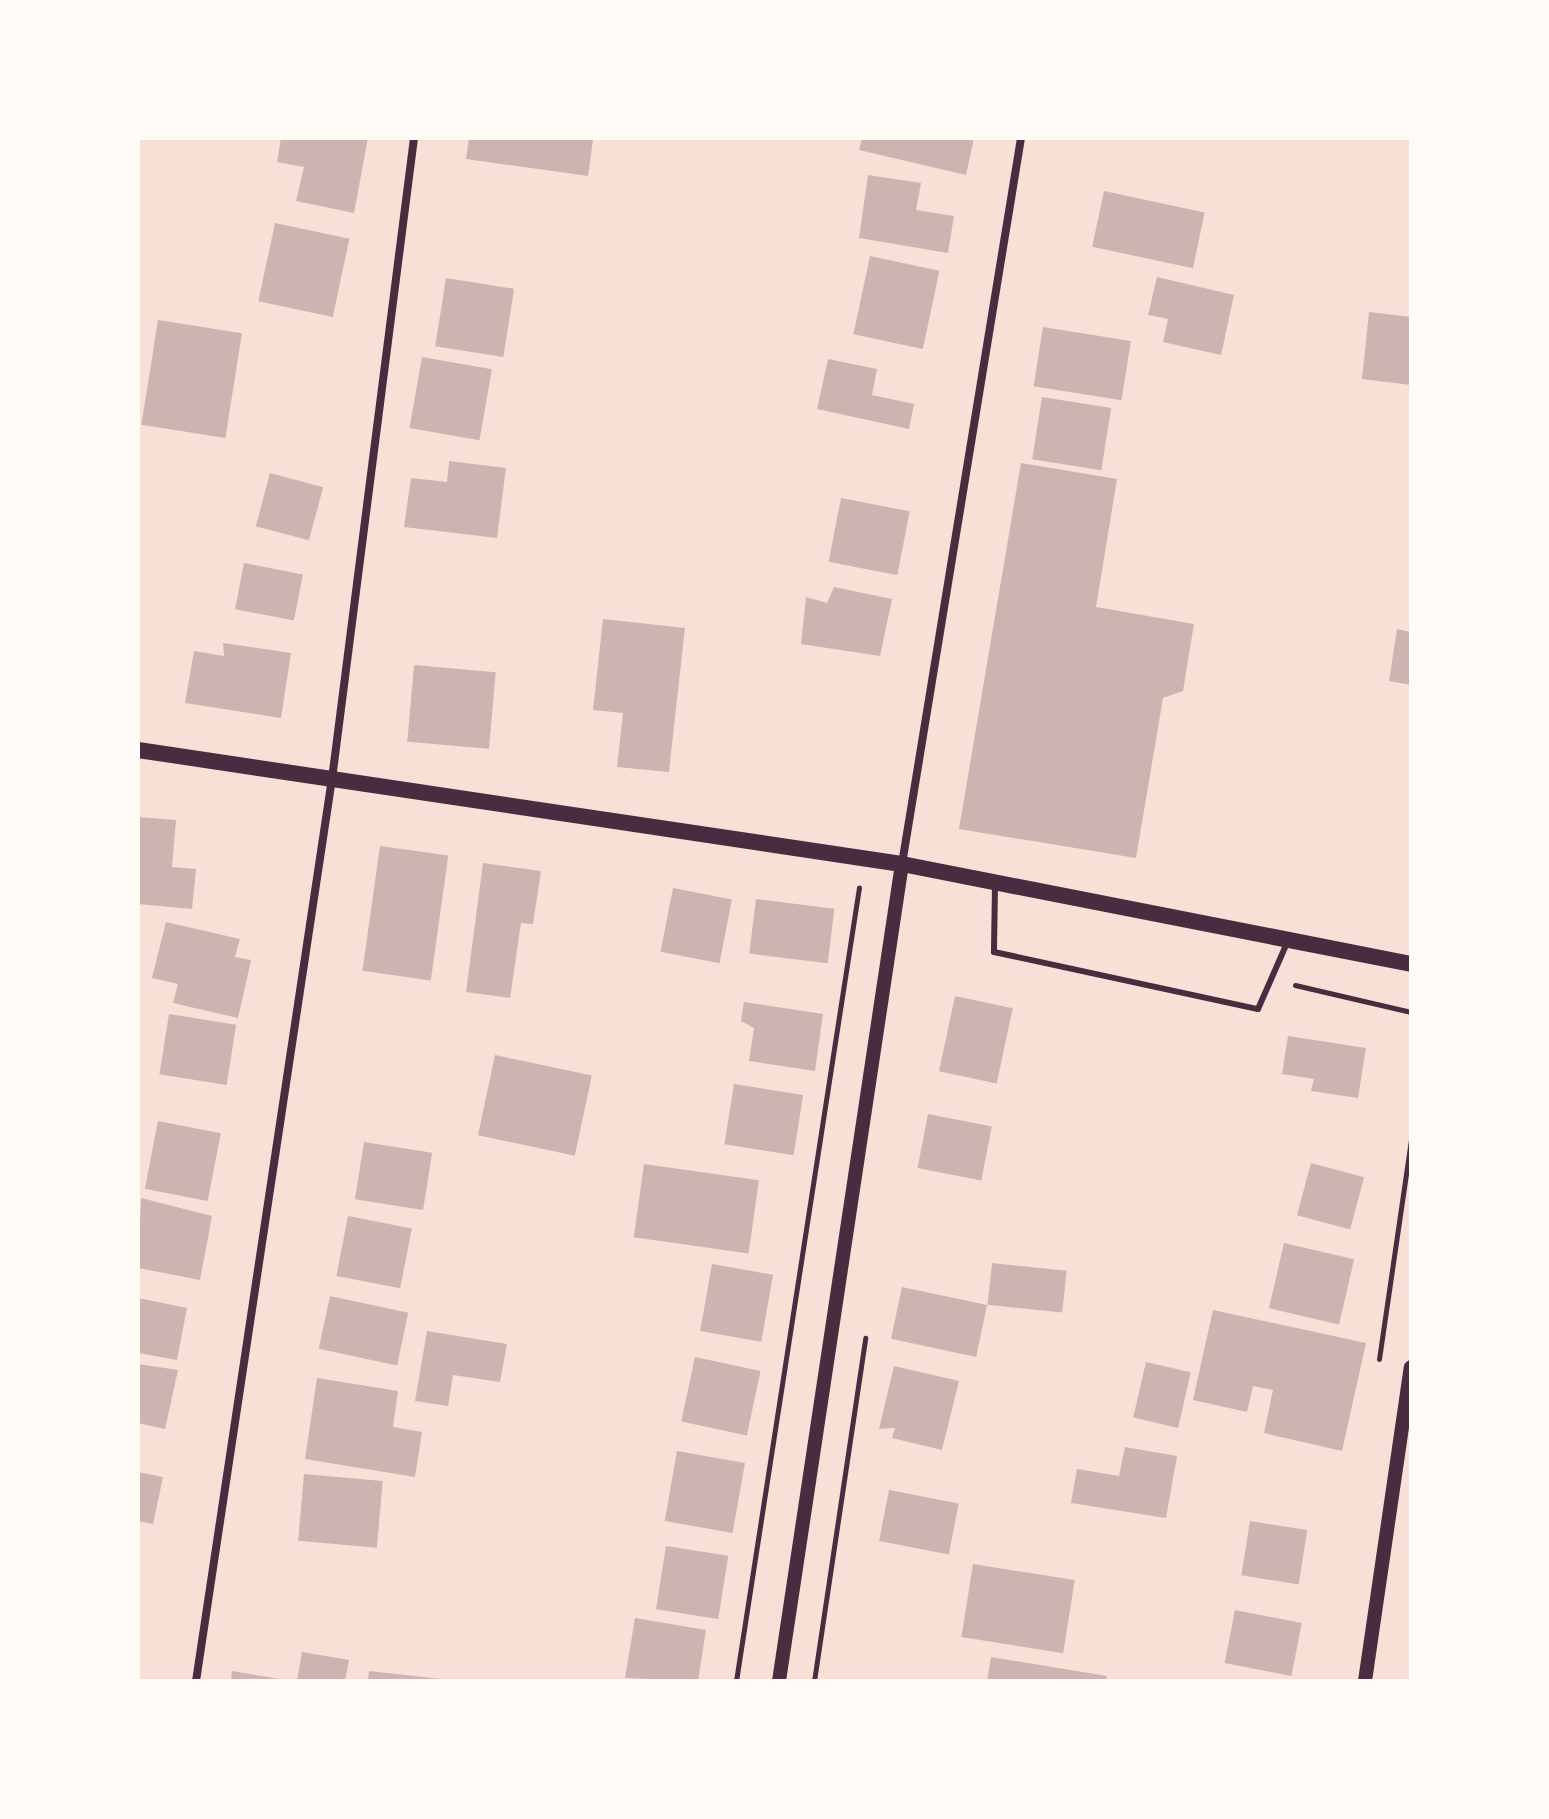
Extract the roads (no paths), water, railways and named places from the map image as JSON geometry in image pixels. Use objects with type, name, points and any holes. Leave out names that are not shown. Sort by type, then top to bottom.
[{"type":"main road","points":[[138,750],[902,864],[1411,964]]},
{"type":"street","points":[[196,1681],[332,779],[414,138]]},
{"type":"street","points":[[779,1681],[902,864],[1021,138]]},
{"type":"street","points":[[1365,1681],[1411,1367]]},
{"type":"lane","points":[[995,882],[994,952],[1258,1009],[1288,940]]}]
